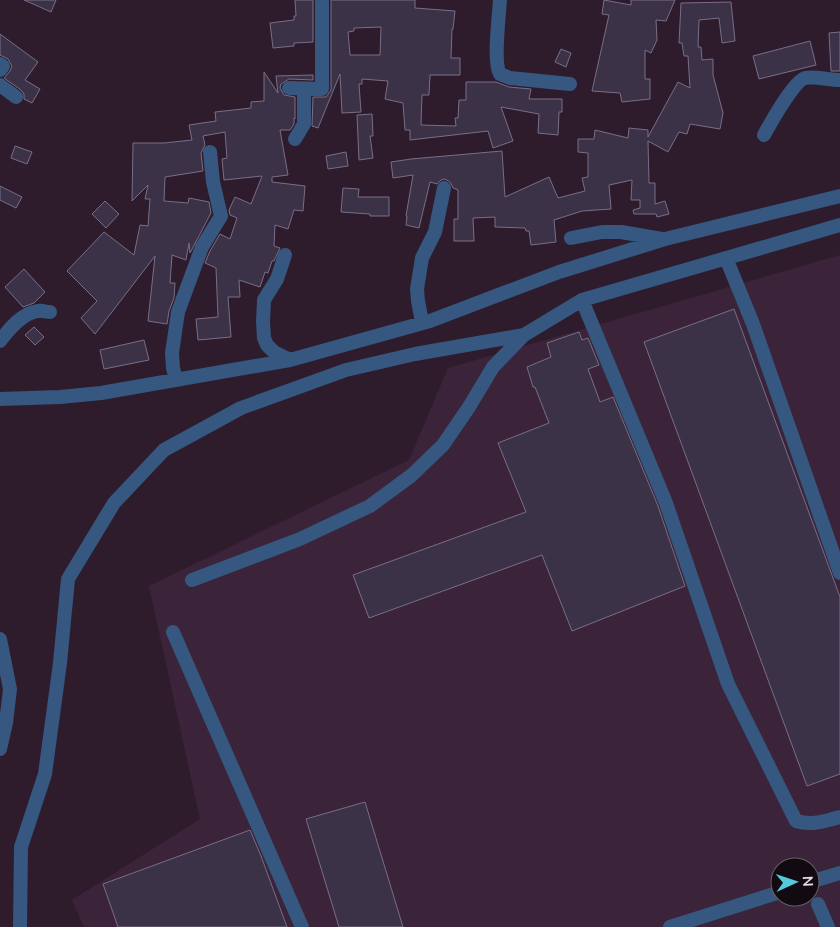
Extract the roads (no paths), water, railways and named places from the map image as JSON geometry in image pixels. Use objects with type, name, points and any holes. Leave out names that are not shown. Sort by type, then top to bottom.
[{"type":"street","points":[[289,88],[322,89],[322,0]]},
{"type":"street","points":[[500,0],[497,50],[500,74],[510,78],[570,84]]},
{"type":"street","points":[[0,64],[3,66],[0,70]]},
{"type":"street","points":[[764,135],[774,115],[801,80],[809,78],[840,80]]},
{"type":"street","points":[[0,84],[16,97]]},
{"type":"street","points":[[295,139],[304,124],[304,89]]},
{"type":"street","points":[[176,380],[172,353],[178,312],[202,248],[221,216],[213,182],[210,152]]},
{"type":"street","points":[[422,322],[418,295],[422,258],[435,232],[444,188]]},
{"type":"street","points":[[0,399],[52,398],[101,393],[290,360],[422,322],[559,272],[665,239],[840,196]]},
{"type":"street","points":[[192,580],[309,535],[370,506],[412,475],[443,445],[470,407],[493,367],[524,335],[582,300],[840,225]]},
{"type":"street","points":[[571,238],[602,232],[621,232],[665,239]]},
{"type":"street","points":[[285,255],[277,278],[264,300],[263,322],[264,338],[267,346],[290,360]]},
{"type":"street","points":[[726,258],[753,324],[840,573]]},
{"type":"street","points":[[582,300],[666,503],[728,684],[796,821],[805,824],[815,824],[840,817]]},
{"type":"street","points":[[0,341],[11,326],[20,320],[38,311],[50,312]]},
{"type":"street","points":[[20,927],[21,847],[45,774],[60,663],[68,579],[114,504],[164,450],[241,408],[346,370],[415,354],[524,335]]},
{"type":"street","points":[[173,632],[302,927]]},
{"type":"street","points":[[0,639],[10,689],[6,723],[0,749]]},
{"type":"street","points":[[820,879],[840,873]]},
{"type":"street","points":[[670,927],[770,895]]},
{"type":"street","points":[[819,907],[828,927]]}]
